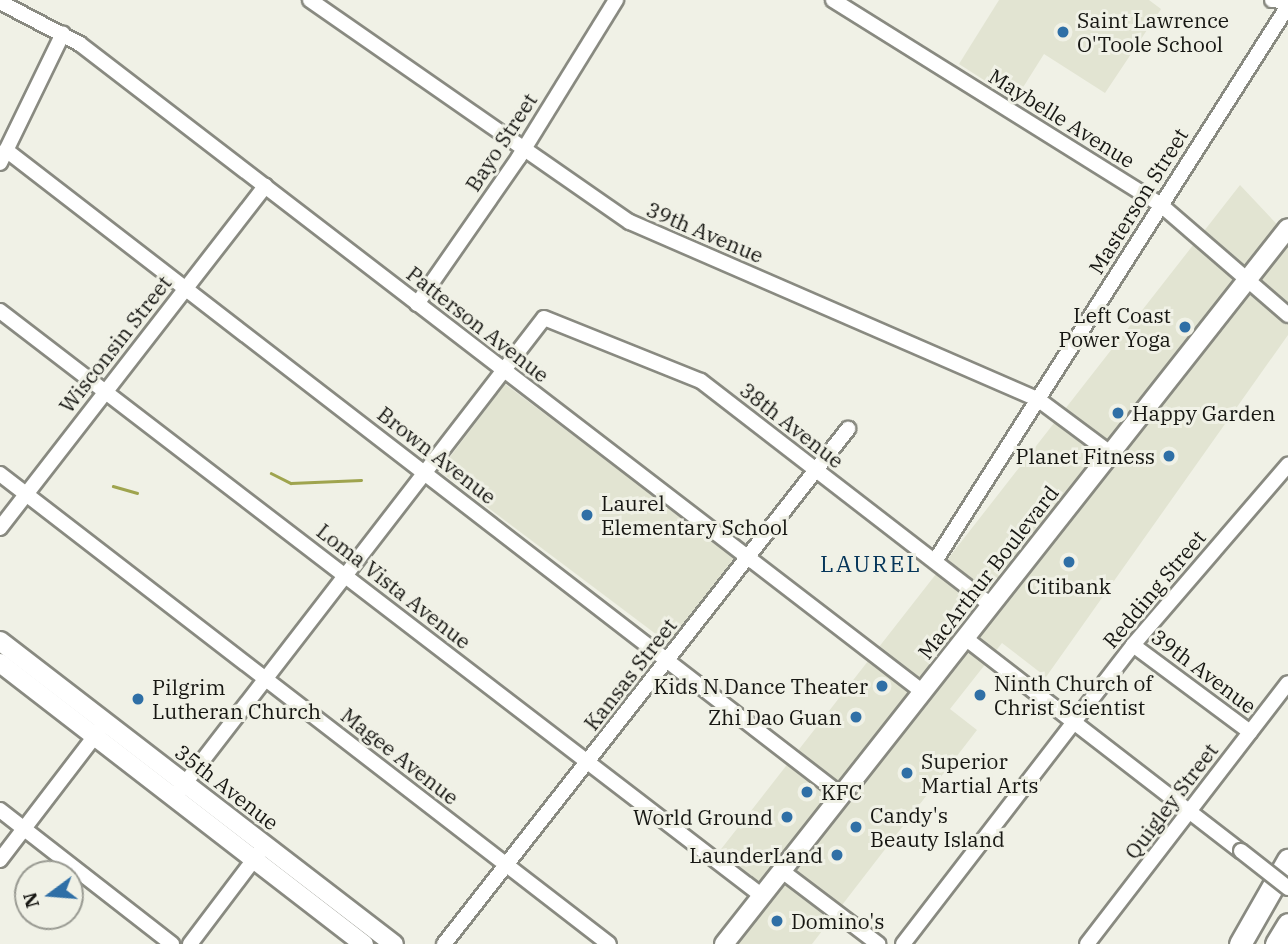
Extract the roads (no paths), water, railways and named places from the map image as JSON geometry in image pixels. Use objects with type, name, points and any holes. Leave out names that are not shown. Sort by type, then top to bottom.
[{"type":"highway","points":[[1240,944],[1288,860]]},
{"type":"highway","points":[[1276,944],[1288,924]]},
{"type":"main road","name":"MacArthur Boulevard","points":[[723,944],[1288,228]]},
{"type":"main road","name":"35th Avenue","points":[[0,641],[100,729]]},
{"type":"main road","name":"35th Avenue","points":[[0,663],[100,729],[180,790],[259,852],[364,944]]},
{"type":"main road","name":"35th Avenue","points":[[259,852],[394,944]]},
{"type":"street","name":"39th Avenue","points":[[310,0],[630,222],[1039,400],[1110,453]]},
{"type":"street","name":"Bayo Street","points":[[417,304],[524,148],[616,0]]},
{"type":"street","name":"Maybelle Avenue","points":[[833,0],[1161,205],[1288,315]]},
{"type":"street","points":[[1272,0],[1288,4]]},
{"type":"street","name":"Patterson Avenue","points":[[0,2],[63,33],[923,692]]},
{"type":"street","name":"Masterson Street","points":[[935,561],[1288,4]]},
{"type":"street","points":[[3,156],[63,33]]},
{"type":"street","name":"Brown Avenue","points":[[3,156],[185,288],[841,795]]},
{"type":"street","name":"Wisconsin Street","points":[[0,528],[265,186]]},
{"type":"street","name":"Loma Vista Avenue","points":[[0,311],[762,896]]},
{"type":"street","name":"38th Avenue","points":[[503,370],[544,318],[701,381],[991,605]]},
{"type":"street","points":[[180,790],[503,370]]},
{"type":"street","name":"Kansas Street","points":[[444,944],[848,429]]},
{"type":"street","name":"Redding Street","points":[[903,944],[1133,645],[1288,465]]},
{"type":"street","name":"Magee Avenue","points":[[0,474],[609,944]]},
{"type":"street","points":[[965,638],[1288,888]]},
{"type":"street","name":"39th Avenue","points":[[1133,645],[1250,732]]},
{"type":"street","name":"Quigley Street","points":[[1087,944],[1288,683]]},
{"type":"street","points":[[0,860],[100,729]]},
{"type":"street","points":[[0,810],[172,944]]},
{"type":"street","points":[[190,944],[259,852]]},
{"type":"street","points":[[782,871],[878,944]]},
{"type":"waterway","points":[[271,473],[291,483],[361,480]]},
{"type":"waterway","points":[[113,486],[137,493]]},
{"type":"place","name":"Saint Lawrence O'Toole School","points":[[1063,32]]},
{"type":"place","name":"Left Coast Power Yoga","points":[[1185,327]]},
{"type":"place","name":"Happy Garden","points":[[1118,413]]},
{"type":"place","name":"Planet Fitness","points":[[1169,456]]},
{"type":"place","name":"Laurel Elementary School","points":[[587,515]]},
{"type":"place","name":"Citibank","points":[[1069,562]]},
{"type":"place","name":"Kids N Dance Theater","points":[[882,686]]},
{"type":"place","name":"Ninth Church of Christ Scientist","points":[[980,695]]},
{"type":"place","name":"Pilgrim Lutheran Church","points":[[138,699]]},
{"type":"place","name":"Zhi Dao Guan","points":[[856,717]]},
{"type":"place","name":"Superior Martial Arts","points":[[907,773]]},
{"type":"place","name":"KFC","points":[[807,792]]},
{"type":"place","name":"World Ground","points":[[787,817]]},
{"type":"place","name":"Candy's Beauty Island","points":[[856,827]]},
{"type":"place","name":"LaunderLand","points":[[837,855]]},
{"type":"place","name":"Domino's","points":[[777,921]]},
{"type":"district","name":"LAUREL","points":[[871,563]]}]
